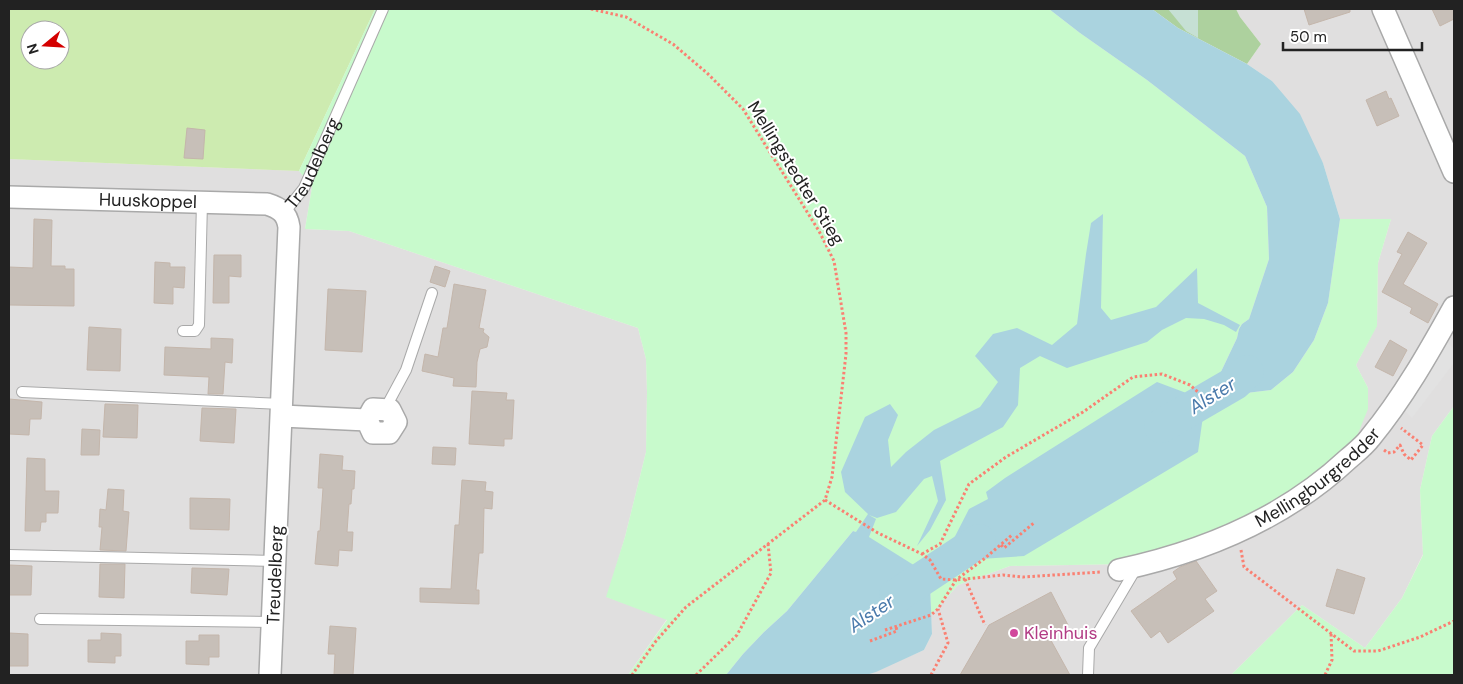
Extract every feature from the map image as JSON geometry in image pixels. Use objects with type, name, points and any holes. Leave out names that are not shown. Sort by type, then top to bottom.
[{"type":"street","points":[[1384,9],[1454,172]]},
{"type":"street","name":"Huuskoppel","points":[[9,197],[267,204],[276,207],[284,213]]},
{"type":"street","name":"Treudelberg","points":[[270,675],[289,227],[284,213]]},
{"type":"street","name":"Mellingburgredder","points":[[1129,568],[1175,556],[1237,533],[1290,504],[1334,473],[1369,440],[1387,417],[1428,354],[1454,307]]},
{"type":"street","points":[[282,410],[367,420],[373,432],[389,433],[396,422],[390,410],[385,410]]},
{"type":"lane","name":"Treudelberg","points":[[284,213],[304,188],[383,9]]},
{"type":"lane","points":[[183,332],[195,331],[199,325],[202,202]]},
{"type":"lane","points":[[385,410],[406,370],[432,293]]},
{"type":"lane","points":[[22,392],[282,410]]},
{"type":"lane","points":[[9,555],[275,561]]},
{"type":"lane","points":[[1088,675],[1089,648],[1129,568]]},
{"type":"lane","points":[[40,619],[273,622]]},
{"type":"path","name":"Mellingstedter Stieg","points":[[590,9],[626,17],[673,44],[707,73],[743,109],[819,231],[834,261],[846,333],[846,354],[832,477],[825,500]]},
{"type":"path","points":[[922,554],[940,544],[969,484],[1006,457],[1083,412],[1133,377],[1162,374],[1190,385],[1199,393]]},
{"type":"path","points":[[1387,417],[1423,445],[1411,460],[1404,454],[1400,445]]},
{"type":"path","points":[[632,675],[646,651],[686,608],[825,500],[874,531],[922,554],[930,560],[942,579],[956,580],[1003,575],[1032,577],[1129,568]]},
{"type":"path","points":[[1001,545],[1004,548],[1035,522]]},
{"type":"path","points":[[885,630],[932,615],[938,609],[956,580],[1012,535]]},
{"type":"path","points":[[696,675],[737,635],[771,573],[768,544]]},
{"type":"path","points":[[1244,567],[1354,651],[1378,652],[1420,637],[1454,621]]},
{"type":"path","points":[[965,579],[985,624]]},
{"type":"path","points":[[931,675],[948,644],[938,609]]},
{"type":"path","points":[[870,641],[897,632],[896,627]]},
{"type":"path","points":[[1325,675],[1332,660],[1331,632]]},
{"type":"shaded area","points":[[1236,9],[1454,9],[1454,406],[1432,436],[1420,490],[1423,554],[1402,598],[1365,648],[1302,605],[1231,675],[866,675],[924,650],[932,634],[931,615],[958,585],[1010,566],[1126,564],[1368,388],[1356,365],[1377,325],[1378,263],[1391,219],[1340,219],[1323,163],[1272,81],[1247,64],[1261,44]]},
{"type":"shaded area","points":[[9,159],[299,171],[312,187],[305,229],[349,231],[638,328],[646,359],[646,452],[625,537],[607,597],[667,619],[628,675],[9,675]]},
{"type":"shaded area","points":[[1446,341],[1454,349],[1454,363],[1412,418],[1403,409]]},
{"type":"green space","points":[[9,9],[375,9],[299,171],[9,159]]},
{"type":"green space","points":[[375,9],[1049,9],[1147,80],[1245,156],[1267,207],[1269,259],[1249,319],[1239,329],[1237,338],[1218,378],[1205,391],[1214,404],[1238,394],[1271,390],[1293,372],[1314,340],[1328,303],[1340,219],[1391,219],[1378,263],[1377,326],[1356,365],[1368,388],[1368,409],[1357,436],[1304,488],[1221,531],[1126,564],[1010,566],[958,585],[931,615],[930,583],[868,537],[853,531],[787,611],[743,654],[726,675],[628,675],[667,620],[606,597],[625,537],[646,452],[646,359],[638,328],[349,231],[305,229],[312,187],[299,171]]},
{"type":"green space","points":[[1152,9],[1236,9],[1261,44],[1247,64],[1178,28]]},
{"type":"green space","points":[[1168,9],[1198,9],[1198,38],[1186,31]]},
{"type":"green space","points":[[1454,406],[1454,675],[1231,675],[1302,605],[1365,648],[1402,598],[1423,555],[1420,490],[1432,436]]},
{"type":"water","points":[[1049,9],[1152,9],[1178,28],[1247,64],[1272,81],[1300,114],[1323,163],[1340,219],[1328,303],[1314,340],[1293,372],[1271,390],[1238,394],[1214,404],[1205,391],[1218,378],[1237,338],[1239,329],[1249,319],[1269,259],[1267,207],[1245,156],[1147,80]]},
{"type":"water","points":[[1103,214],[1101,308],[1111,320],[1156,307],[1197,268],[1198,303],[1240,325],[1236,332],[1224,325],[1204,319],[1186,318],[1162,330],[1147,342],[1067,368],[1040,356],[1020,368],[1018,405],[1003,427],[940,461],[946,500],[930,530],[917,546],[938,501],[932,476],[924,479],[896,512],[877,518],[869,515],[876,519],[869,537],[920,569],[929,565],[934,571],[937,579],[930,583],[932,634],[924,650],[866,675],[726,675],[743,654],[787,611],[853,531],[856,532],[868,514],[845,492],[841,472],[865,417],[890,404],[898,415],[888,440],[891,467],[906,452],[934,430],[980,407],[998,382],[975,356],[993,334],[1017,328],[1052,345],[1077,324],[1091,223]]},
{"type":"water","points":[[1157,382],[1197,397],[1204,409],[1198,452],[1024,556],[966,560],[943,575],[934,560],[949,548],[969,509],[988,499],[986,492]]},
{"type":"building","points":[[1304,9],[1350,9],[1350,12],[1309,25]]},
{"type":"building","points":[[1432,9],[1454,9],[1454,19],[1440,26]]},
{"type":"building","points":[[1386,91],[1399,116],[1377,126],[1366,100]]},
{"type":"building","points":[[187,128],[205,130],[203,159],[184,158]]},
{"type":"building","points":[[34,219],[52,220],[51,266],[65,266],[65,269],[74,269],[74,306],[9,305],[9,267],[33,268]]},
{"type":"building","points":[[1408,232],[1427,243],[1403,284],[1438,304],[1428,323],[1410,313],[1412,308],[1382,292],[1402,254],[1397,252]]},
{"type":"building","points":[[214,255],[241,255],[241,277],[229,276],[229,303],[213,303]]},
{"type":"building","points":[[155,262],[170,263],[170,267],[185,267],[184,288],[173,287],[173,304],[154,303]]},
{"type":"building","points":[[435,266],[450,271],[445,287],[430,282]]},
{"type":"building","points":[[454,284],[486,290],[479,328],[484,329],[483,332],[489,337],[487,347],[480,349],[477,362],[476,387],[453,386],[454,378],[422,371],[425,354],[438,357],[443,328],[447,328]]},
{"type":"building","points":[[328,289],[366,291],[362,352],[325,350]]},
{"type":"building","points":[[89,327],[121,329],[120,371],[87,370]]},
{"type":"building","points":[[211,338],[233,339],[232,363],[225,362],[223,394],[208,394],[209,377],[164,375],[165,347],[211,349]]},
{"type":"building","points":[[1390,340],[1407,350],[1393,376],[1375,367]]},
{"type":"building","points":[[472,391],[507,393],[506,400],[514,400],[512,439],[504,439],[504,446],[469,444]]},
{"type":"building","points":[[9,399],[42,402],[41,419],[30,419],[29,435],[9,434]]},
{"type":"building","points":[[105,404],[138,405],[137,438],[103,437]]},
{"type":"building","points":[[202,408],[236,409],[234,443],[200,441]]},
{"type":"building","points":[[82,429],[100,430],[99,455],[81,455]]},
{"type":"building","points":[[433,447],[456,448],[455,465],[432,464]]},
{"type":"building","points":[[320,454],[343,456],[342,470],[355,471],[354,489],[352,489],[351,504],[349,504],[347,532],[353,532],[352,551],[339,550],[338,566],[315,564],[318,531],[320,531],[323,488],[318,488]]},
{"type":"building","points":[[27,458],[45,459],[45,491],[59,491],[58,513],[46,513],[46,522],[41,522],[40,531],[25,531]]},
{"type":"building","points":[[462,480],[486,482],[485,491],[493,492],[492,509],[484,508],[483,553],[479,553],[476,590],[479,590],[479,604],[420,602],[420,588],[451,589],[455,525],[459,525]]},
{"type":"building","points":[[108,489],[124,490],[123,511],[129,512],[126,551],[100,550],[102,527],[99,527],[100,509],[106,510]]},
{"type":"building","points":[[190,498],[230,499],[229,530],[190,529]]},
{"type":"building","points":[[1196,561],[1217,591],[1205,599],[1214,611],[1168,643],[1160,631],[1151,638],[1131,611],[1177,579],[1173,572]]},
{"type":"building","points":[[100,564],[125,564],[124,598],[99,597]]},
{"type":"building","points":[[9,565],[32,566],[31,595],[9,595]]},
{"type":"building","points":[[192,568],[229,569],[227,595],[191,593]]},
{"type":"building","points":[[1337,569],[1365,578],[1354,614],[1326,606]]},
{"type":"building","points":[[1051,592],[1068,625],[1048,635],[1070,675],[960,675],[989,625]]},
{"type":"building","points":[[330,626],[356,628],[353,675],[334,675],[335,654],[328,654]]},
{"type":"building","points":[[9,633],[28,634],[28,666],[9,666]]},
{"type":"building","points":[[101,633],[121,634],[121,656],[115,656],[115,663],[88,662],[88,640],[101,640]]},
{"type":"building","points":[[199,635],[219,635],[219,657],[209,657],[209,665],[186,664],[186,641],[199,641]]},
{"type":"waterway","name":"Alster","points":[[1161,426],[1235,383],[1247,372]]},
{"type":"waterway","name":"Alster","points":[[896,596],[979,541]]},
{"type":"place","name":"Kleinhuis","points":[[1014,633]]}]
